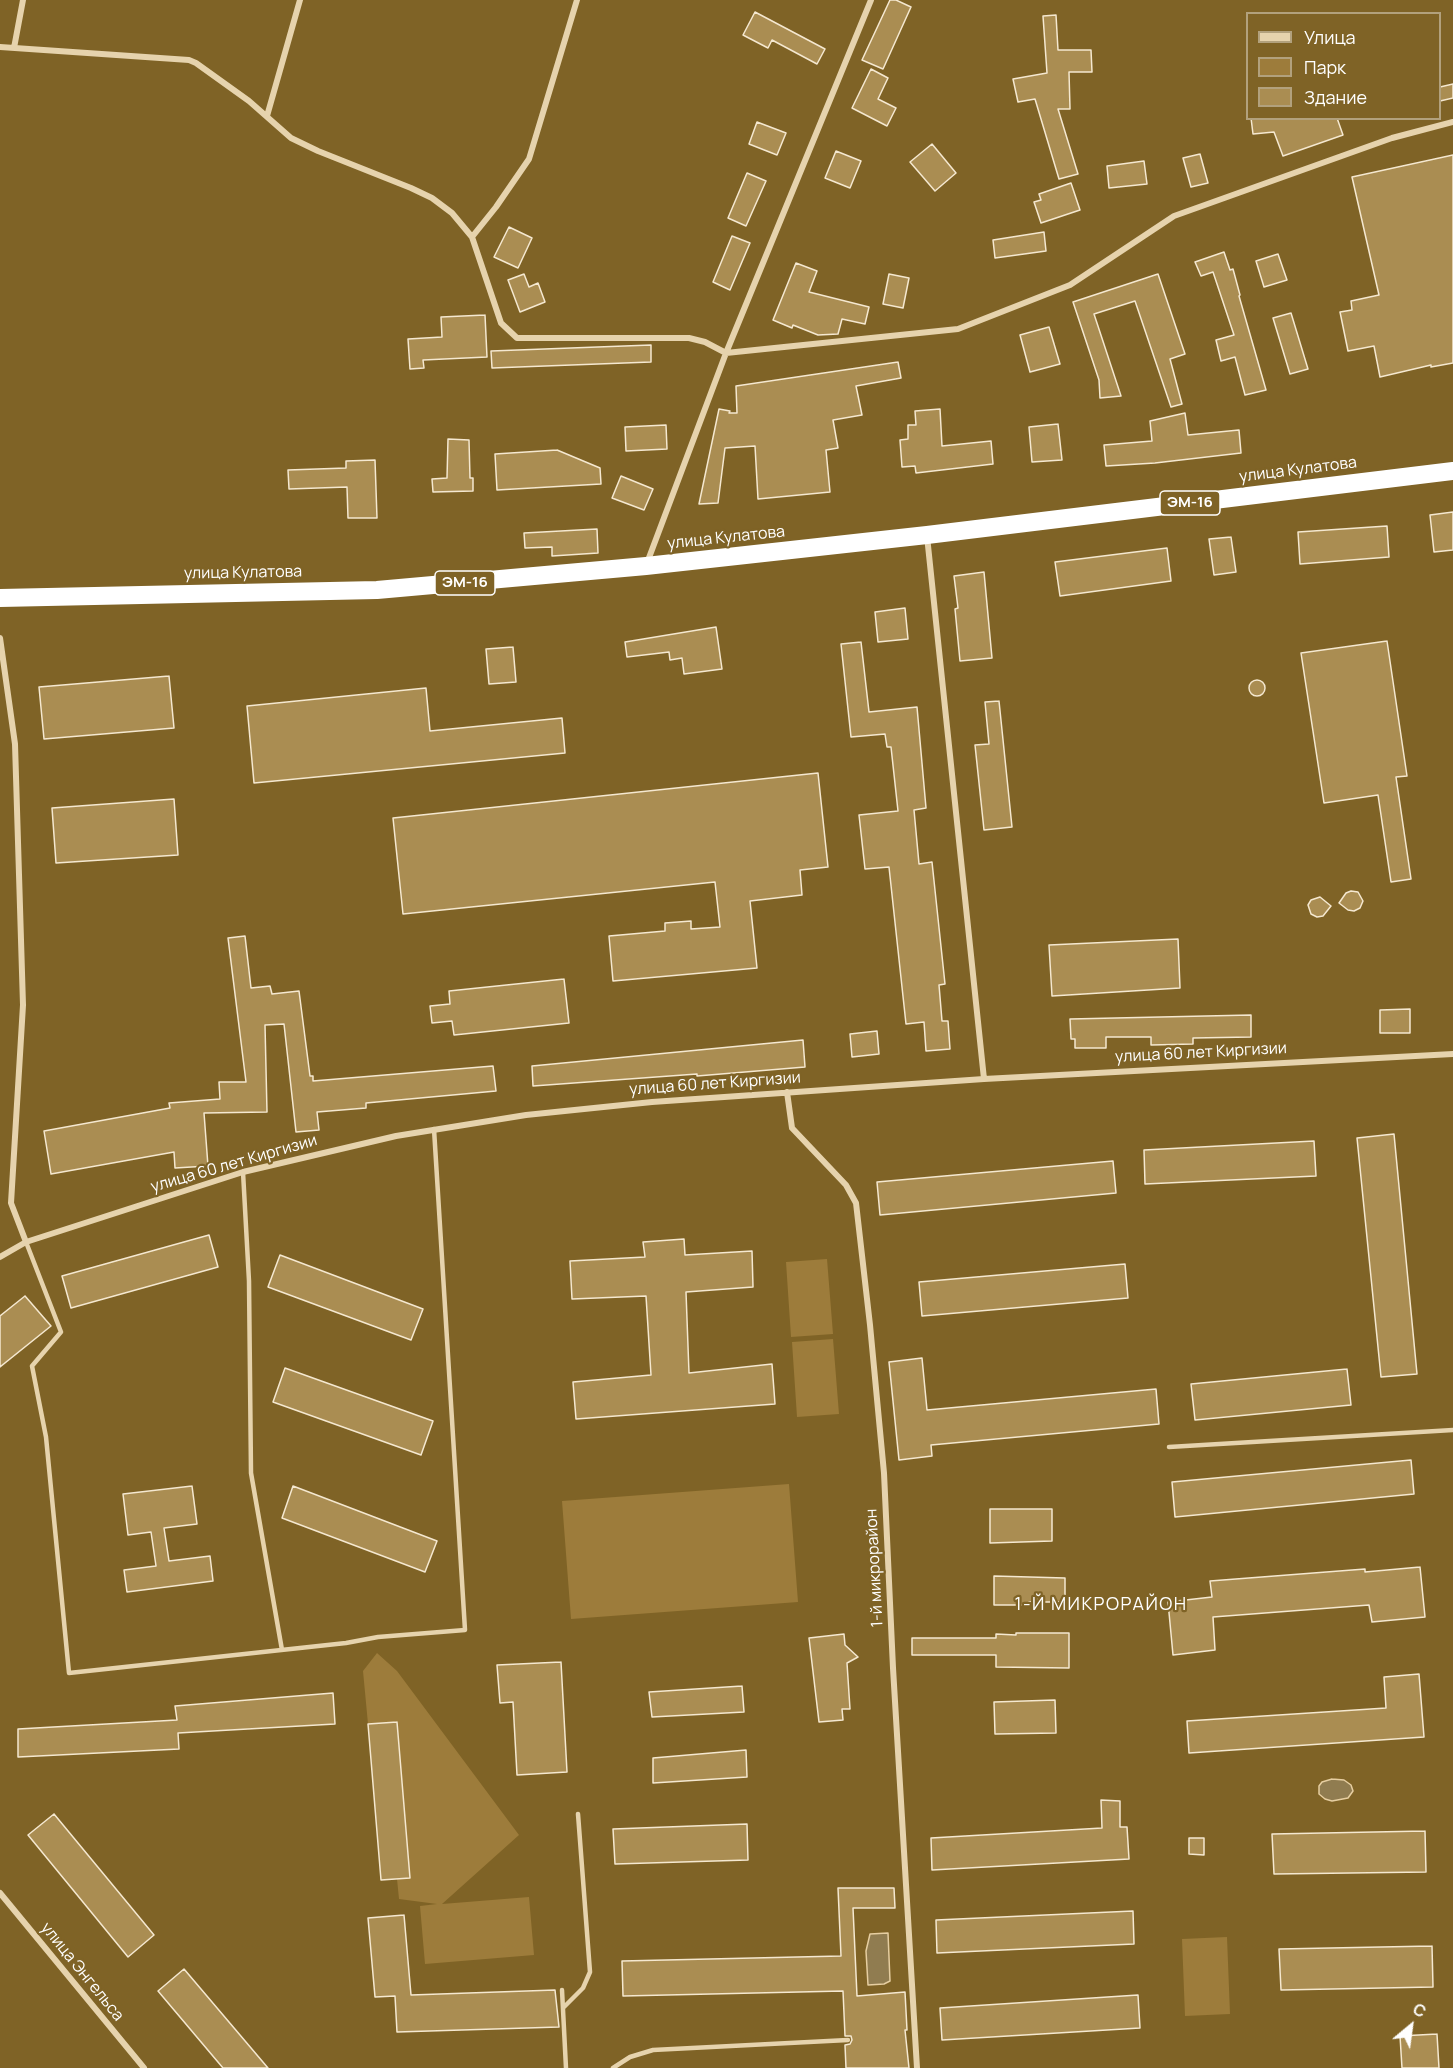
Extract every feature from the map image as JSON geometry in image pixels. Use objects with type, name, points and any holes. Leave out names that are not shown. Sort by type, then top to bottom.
[{"type":"highway","name":"улица Кулатова","points":[[0,598],[377,590],[646,566],[927,536],[1453,471]]},
{"type":"street","points":[[14,48],[23,0]]},
{"type":"street","points":[[267,116],[300,0]]},
{"type":"street","points":[[472,237],[529,159],[577,0]]},
{"type":"street","points":[[646,566],[726,353],[871,0]]},
{"type":"street","points":[[0,47],[189,60],[249,100],[291,138],[432,198],[452,213],[472,237],[501,323],[517,338],[689,338],[705,342],[726,353],[958,329],[1070,285],[1174,216],[1392,138],[1453,122]]},
{"type":"street","points":[[927,536],[984,1078]]},
{"type":"street","points":[[0,638],[15,744],[23,1005],[11,1203],[26,1242]]},
{"type":"street","name":"улица 60 лет Киргизии","points":[[0,1257],[26,1242],[243,1173],[337,1149],[434,1129],[526,1115],[652,1102],[984,1078],[1453,1054]]},
{"type":"street","name":"1-й микрорайон","points":[[787,1092],[792,1128],[846,1185],[856,1203],[884,1473],[893,1668],[917,2068]]},
{"type":"street","name":"улица Энгельса","points":[[0,1893],[144,2068]]},
{"type":"lane","points":[[26,1242],[61,1332],[32,1366],[46,1437],[69,1673],[346,1643],[378,1637],[465,1630],[434,1129]]},
{"type":"lane","points":[[243,1173],[249,1291],[251,1473],[282,1650]]},
{"type":"lane","points":[[1168,1447],[1453,1430]]},
{"type":"lane","points":[[563,2008],[583,1988],[590,1972],[578,1814]]},
{"type":"lane","points":[[562,1990],[566,2068]]},
{"type":"lane","points":[[613,2068],[630,2057],[653,2050],[848,2040]]},
{"type":"green space","points":[[827,1259],[833,1334],[791,1337],[786,1262]]},
{"type":"green space","points":[[833,1339],[839,1414],[797,1417],[792,1342]]},
{"type":"green space","points":[[789,1484],[798,1602],[571,1619],[562,1501]]},
{"type":"green space","points":[[377,1653],[397,1671],[519,1835],[442,1904],[529,1897],[534,1955],[425,1964],[420,1906],[437,1904],[399,1899],[397,1879],[410,1877],[397,1722],[368,1724],[363,1671]]},
{"type":"green space","points":[[1227,1937],[1230,2014],[1185,2016],[1182,1939]]},
{"type":"shaded area","points":[[1332,1779],[1344,1780],[1351,1785],[1353,1791],[1348,1798],[1332,1801],[1319,1794],[1319,1786],[1322,1782]]},
{"type":"shaded area","points":[[888,1933],[890,1981],[884,1984],[868,1985],[866,1951],[870,1934]]},
{"type":"building","points":[[890,0],[896,0],[911,7],[883,69],[862,60]]},
{"type":"building","points":[[755,12],[825,49],[817,64],[772,40],[768,48],[743,35]]},
{"type":"building","points":[[1056,15],[1058,50],[1091,50],[1092,72],[1069,72],[1070,109],[1058,109],[1078,174],[1059,179],[1035,99],[1018,102],[1013,79],[1047,73],[1043,16]]},
{"type":"building","points":[[871,69],[888,78],[878,99],[896,108],[887,126],[852,108]]},
{"type":"building","points":[[1453,84],[1453,98],[1441,101],[1441,87]]},
{"type":"building","points":[[1251,120],[1338,120],[1343,135],[1283,156],[1274,132],[1253,134]]},
{"type":"building","points":[[757,122],[786,133],[777,155],[749,144]]},
{"type":"building","points":[[932,144],[956,173],[935,191],[910,162]]},
{"type":"building","points":[[836,151],[861,161],[850,188],[825,178]]},
{"type":"building","points":[[1200,154],[1208,183],[1191,187],[1183,158]]},
{"type":"building","points":[[1453,155],[1453,363],[1431,367],[1431,365],[1380,377],[1374,346],[1348,351],[1340,312],[1352,310],[1351,301],[1379,295],[1352,177]]},
{"type":"building","points":[[1144,161],[1147,184],[1109,188],[1107,166]]},
{"type":"building","points":[[747,173],[766,181],[746,226],[728,218]]},
{"type":"building","points":[[1071,183],[1080,210],[1041,223],[1034,202],[1041,200],[1039,194]]},
{"type":"building","points":[[509,227],[532,238],[518,268],[494,257]]},
{"type":"building","points":[[1044,232],[1046,251],[995,258],[993,240]]},
{"type":"building","points":[[732,236],[750,243],[730,290],[713,282]]},
{"type":"building","points":[[1224,252],[1230,270],[1233,269],[1266,390],[1245,395],[1235,357],[1221,361],[1216,340],[1234,335],[1213,272],[1201,276],[1195,262]]},
{"type":"building","points":[[1278,254],[1287,280],[1264,287],[1256,261]]},
{"type":"building","points":[[796,263],[817,271],[809,292],[869,307],[865,324],[842,319],[838,334],[818,335],[773,320]]},
{"type":"building","points":[[524,274],[529,287],[538,283],[545,302],[520,312],[508,280]]},
{"type":"building","points":[[889,274],[909,278],[903,308],[883,304]]},
{"type":"building","points":[[1158,274],[1185,354],[1170,359],[1182,404],[1171,407],[1135,301],[1094,314],[1121,396],[1100,398],[1099,380],[1073,302]]},
{"type":"building","points":[[1291,313],[1308,369],[1290,374],[1273,318]]},
{"type":"building","points":[[485,315],[487,357],[423,360],[424,368],[410,369],[408,339],[442,337],[441,317]]},
{"type":"building","points":[[1049,327],[1060,364],[1030,372],[1020,335]]},
{"type":"building","points":[[651,345],[651,362],[492,368],[491,351]]},
{"type":"building","points":[[898,362],[901,378],[856,386],[862,415],[833,420],[838,448],[826,450],[830,492],[758,499],[755,446],[725,448],[718,503],[699,504],[719,409],[737,413],[736,386]]},
{"type":"building","points":[[940,409],[942,446],[991,441],[993,464],[916,473],[915,466],[902,467],[900,440],[908,439],[908,425],[916,425],[915,411]]},
{"type":"building","points":[[1185,413],[1188,435],[1239,430],[1241,453],[1106,466],[1104,445],[1152,441],[1150,421]]},
{"type":"building","points":[[1058,424],[1062,460],[1032,462],[1029,427]]},
{"type":"building","points":[[666,425],[667,449],[626,451],[625,427]]},
{"type":"building","points":[[448,439],[469,440],[470,478],[473,478],[473,491],[433,492],[432,479],[447,478]]},
{"type":"building","points":[[557,450],[600,468],[601,484],[497,490],[495,454]]},
{"type":"building","points":[[375,460],[377,518],[348,518],[347,487],[289,489],[288,470],[346,468],[346,461]]},
{"type":"building","points":[[621,476],[653,489],[644,510],[612,498]]},
{"type":"building","points":[[1453,512],[1453,550],[1434,552],[1430,515]]},
{"type":"building","points":[[1387,526],[1389,557],[1300,564],[1298,532]]},
{"type":"building","points":[[597,529],[598,553],[552,556],[552,547],[525,548],[524,533]]},
{"type":"building","points":[[1231,537],[1236,572],[1214,575],[1209,539]]},
{"type":"building","points":[[1167,548],[1171,581],[1060,596],[1055,562]]},
{"type":"building","points":[[984,572],[992,658],[960,661],[954,576]]},
{"type":"building","points":[[905,608],[908,639],[878,642],[875,612]]},
{"type":"building","points":[[716,627],[722,669],[684,674],[682,658],[670,660],[669,652],[627,657],[625,642]]},
{"type":"building","points":[[1387,641],[1407,776],[1396,777],[1411,879],[1391,882],[1378,795],[1324,803],[1301,653]]},
{"type":"building","points":[[861,642],[869,712],[917,707],[926,808],[914,810],[919,864],[932,862],[945,984],[939,985],[942,1021],[948,1021],[950,1049],[926,1051],[924,1022],[906,1024],[889,867],[865,869],[859,815],[898,811],[891,747],[887,747],[885,734],[851,737],[841,644]]},
{"type":"building","points":[[513,647],[516,682],[489,684],[486,649]]},
{"type":"building","points":[[169,676],[174,728],[44,739],[39,687]]},
{"type":"building","points":[[1257,680],[1265,688],[1257,696],[1249,688]]},
{"type":"building","points":[[426,688],[430,731],[562,718],[565,753],[254,783],[247,706]]},
{"type":"building","points":[[999,701],[1012,827],[984,830],[975,745],[989,744],[985,702]]},
{"type":"building","points":[[818,773],[828,867],[800,870],[802,895],[750,901],[757,968],[613,981],[609,936],[665,931],[665,923],[691,921],[691,929],[720,927],[715,882],[403,914],[393,818]]},
{"type":"building","points":[[174,799],[178,855],[56,863],[52,808]]},
{"type":"building","points":[[1358,892],[1363,901],[1360,908],[1354,911],[1348,910],[1339,903],[1346,893]]},
{"type":"building","points":[[1320,897],[1331,906],[1323,916],[1317,917],[1311,914],[1308,905],[1311,900]]},
{"type":"building","points":[[245,936],[251,988],[270,986],[272,994],[299,991],[310,1076],[313,1076],[313,1081],[493,1066],[496,1091],[366,1103],[366,1108],[317,1112],[319,1130],[296,1132],[284,1024],[265,1025],[267,1112],[204,1113],[208,1166],[175,1168],[174,1152],[51,1174],[44,1131],[170,1108],[169,1103],[220,1099],[219,1082],[246,1082],[228,938]]},
{"type":"building","points":[[1178,939],[1180,988],[1052,996],[1049,945]]},
{"type":"building","points":[[564,979],[569,1023],[454,1035],[452,1021],[432,1023],[430,1006],[450,1004],[449,991]]},
{"type":"building","points":[[1410,1009],[1410,1033],[1380,1033],[1380,1010]]},
{"type":"building","points":[[1251,1015],[1251,1037],[1193,1038],[1193,1044],[1151,1045],[1151,1037],[1106,1037],[1106,1048],[1075,1048],[1075,1039],[1071,1039],[1070,1019]]},
{"type":"building","points":[[877,1031],[879,1054],[852,1057],[850,1034]]},
{"type":"building","points":[[803,1040],[805,1067],[533,1086],[532,1066]]},
{"type":"building","points":[[1394,1134],[1417,1374],[1381,1377],[1357,1138]]},
{"type":"building","points":[[1314,1141],[1316,1176],[1145,1184],[1144,1150]]},
{"type":"building","points":[[1113,1161],[1116,1193],[880,1215],[877,1182]]},
{"type":"building","points":[[209,1235],[218,1267],[71,1308],[62,1276]]},
{"type":"building","points":[[684,1239],[685,1255],[752,1251],[753,1287],[686,1292],[689,1373],[772,1364],[775,1404],[576,1419],[573,1382],[651,1375],[646,1296],[572,1299],[570,1261],[645,1257],[643,1242]]},
{"type":"building","points":[[280,1255],[423,1309],[411,1340],[268,1287]]},
{"type":"building","points":[[1125,1264],[1128,1298],[922,1316],[919,1282]]},
{"type":"building","points":[[25,1296],[51,1326],[0,1367],[0,1316]]},
{"type":"building","points":[[922,1358],[927,1410],[1156,1389],[1159,1424],[931,1445],[932,1456],[899,1460],[889,1362]]},
{"type":"building","points":[[285,1368],[433,1421],[421,1455],[273,1402]]},
{"type":"building","points":[[1347,1369],[1351,1405],[1195,1420],[1191,1384]]},
{"type":"building","points":[[1411,1460],[1414,1494],[1175,1517],[1172,1482]]},
{"type":"building","points":[[192,1486],[197,1524],[164,1528],[169,1561],[210,1556],[213,1581],[127,1592],[124,1570],[156,1566],[151,1532],[128,1535],[123,1494]]},
{"type":"building","points":[[293,1486],[437,1541],[425,1572],[282,1518]]},
{"type":"building","points":[[990,1509],[1052,1509],[1052,1541],[990,1543]]},
{"type":"building","points":[[1420,1567],[1425,1617],[1372,1622],[1369,1605],[1213,1617],[1215,1650],[1173,1655],[1168,1602],[1212,1597],[1210,1581]]},
{"type":"building","points":[[994,1576],[1065,1578],[1065,1602],[994,1605]]},
{"type":"building","points":[[1016,1633],[1069,1633],[1069,1668],[996,1667],[996,1655],[912,1655],[912,1638],[996,1638],[996,1634],[1016,1635]]},
{"type":"building","points":[[844,1634],[845,1645],[858,1657],[847,1663],[850,1709],[842,1709],[843,1720],[819,1722],[809,1638]]},
{"type":"building","points":[[561,1662],[567,1772],[517,1775],[513,1702],[500,1703],[497,1665]]},
{"type":"building","points":[[1419,1674],[1424,1737],[1189,1753],[1187,1721],[1386,1708],[1384,1677]]},
{"type":"building","points":[[742,1686],[744,1712],[652,1717],[649,1692]]},
{"type":"building","points":[[333,1693],[335,1724],[178,1733],[179,1749],[18,1757],[18,1729],[177,1720],[175,1706]]},
{"type":"building","points":[[1055,1700],[1056,1733],[995,1734],[994,1702]]},
{"type":"building","points":[[397,1722],[410,1878],[381,1880],[368,1724]]},
{"type":"building","points":[[746,1750],[747,1777],[653,1783],[653,1758]]},
{"type":"building","points":[[1101,1800],[1120,1801],[1120,1827],[1127,1827],[1129,1859],[932,1870],[931,1838],[1102,1828]]},
{"type":"building","points":[[54,1814],[154,1935],[128,1957],[28,1835]]},
{"type":"building","points":[[747,1824],[748,1860],[615,1864],[613,1829]]},
{"type":"building","points":[[1425,1831],[1426,1872],[1274,1874],[1272,1834]]},
{"type":"building","points":[[1189,1838],[1204,1838],[1204,1855],[1189,1854]]},
{"type":"building","points":[[838,1888],[894,1888],[895,1908],[853,1908],[857,1996],[905,1992],[907,2030],[905,2030],[909,2068],[846,2068],[845,2045],[850,2044],[852,2040],[851,2036],[845,2036],[843,1991],[623,1996],[622,1961],[841,1956]]},
{"type":"building","points":[[1133,1911],[1134,1944],[937,1953],[936,1920]]},
{"type":"building","points":[[404,1915],[411,1995],[555,1990],[559,2027],[397,2032],[395,1996],[375,1997],[368,1918]]},
{"type":"building","points":[[1432,1946],[1433,1987],[1281,1990],[1279,1949]]},
{"type":"building","points":[[184,1969],[268,2068],[223,2068],[158,1991]]},
{"type":"building","points":[[1138,1995],[1140,2028],[942,2040],[940,2008]]},
{"type":"building","points":[[1437,2034],[1439,2068],[1402,2068],[1400,2036]]},
{"type":"district","name":"1-Й МИКРОРАЙОН","points":[[1101,1605]]}]
